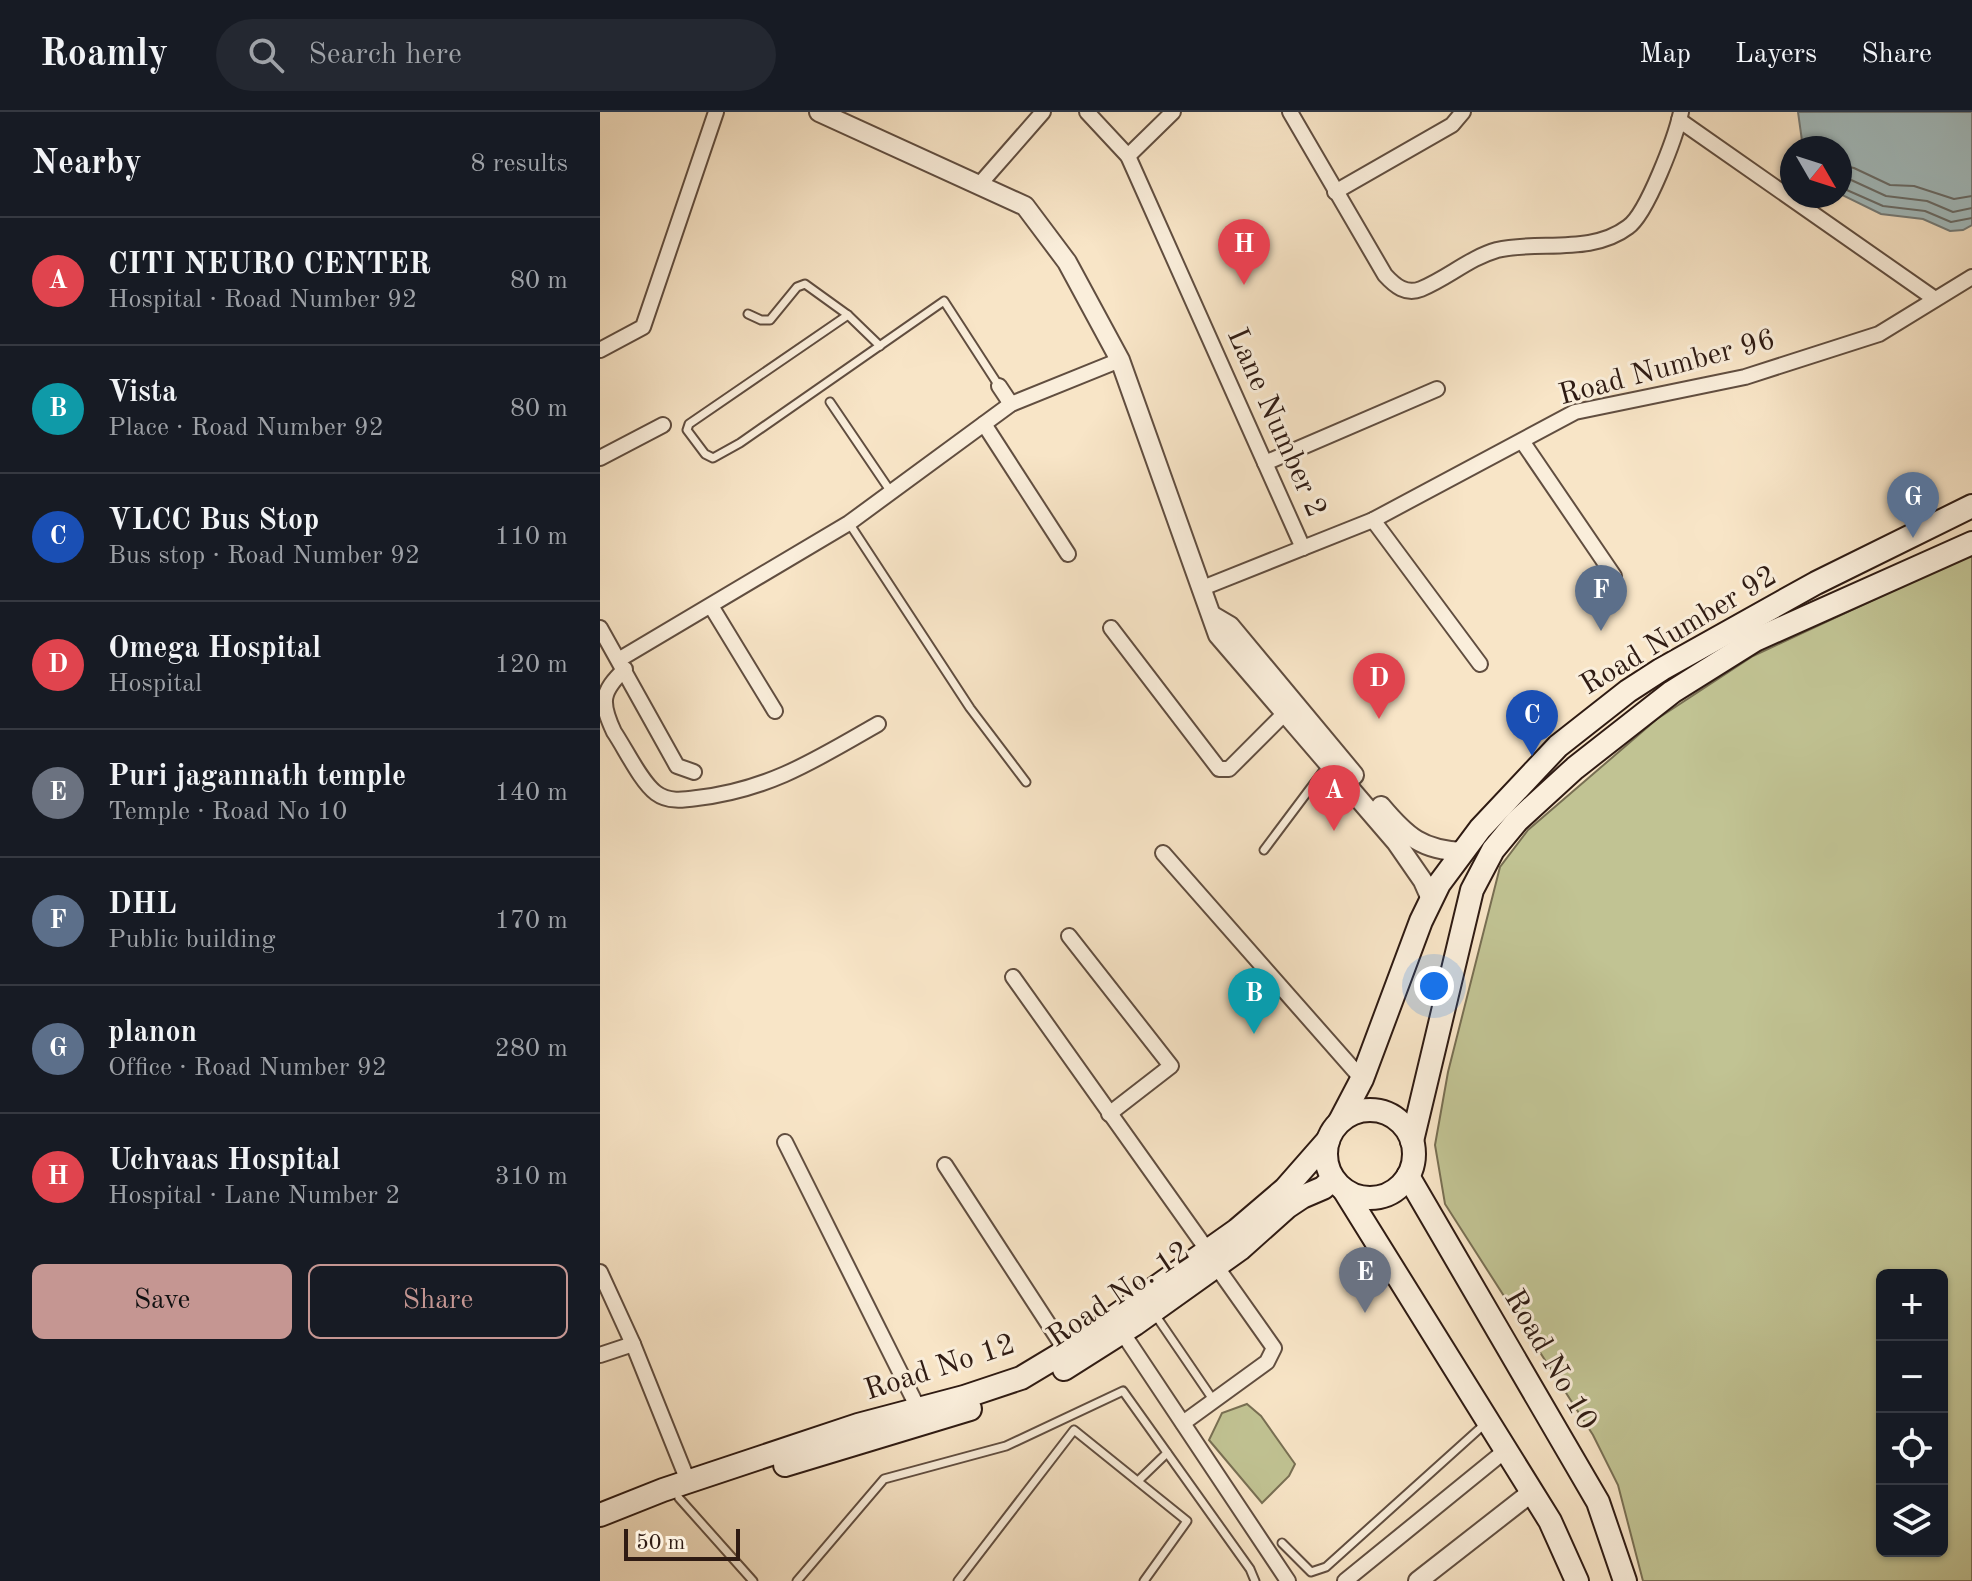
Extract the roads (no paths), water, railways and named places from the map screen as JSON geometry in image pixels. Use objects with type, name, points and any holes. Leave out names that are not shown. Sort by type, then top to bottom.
[{"type":"main road","name":"Road Number 92","points":[[1334,1130],[1362,1079],[1421,921],[1439,884],[1480,829],[1558,746],[1604,708],[1662,669],[1816,583],[1972,506]]},
{"type":"main road","name":"Road Number 92","points":[[1412,1141],[1472,890],[1493,850],[1517,821],[1575,768],[1672,692],[1755,640],[1972,543]]},
{"type":"main road","points":[[1816,583],[1827,607]]},
{"type":"main road","points":[[1558,746],[1575,768]]},
{"type":"main road","points":[[1338,1184],[1357,1197],[1372,1198],[1399,1188],[1408,1176],[1414,1153],[1406,1128],[1382,1112],[1367,1110],[1353,1114],[1334,1130],[1326,1160],[1338,1184],[1550,1521],[1577,1581]]},
{"type":"main road","name":"Road No 12","points":[[600,1515],[684,1490],[858,1425],[964,1397],[1021,1378],[1212,1258],[1237,1230],[1285,1189],[1334,1130]]},
{"type":"main road","name":"Road No 10","points":[[1408,1176],[1598,1502],[1625,1581]]},
{"type":"main road","name":"Road No. 12","points":[[600,1528],[684,1490],[1022,1392],[1070,1366],[1153,1311],[1212,1258],[1240,1249],[1302,1197],[1338,1184]]},
{"type":"street","points":[[600,350],[643,327],[716,112]]},
{"type":"street","points":[[819,112],[1025,206],[1067,262],[1120,360],[1218,635],[1396,842],[1423,881],[1431,899]]},
{"type":"street","points":[[979,185],[1043,112]]},
{"type":"street","name":"Lane Number 2","points":[[1087,112],[1128,156],[1303,548]]},
{"type":"street","points":[[1128,156],[1173,112]]},
{"type":"street","points":[[1290,112],[1385,275],[1394,285],[1408,291],[1420,290],[1479,256],[1501,249],[1592,242],[1630,226],[1647,202],[1680,116],[1935,299]]},
{"type":"street","points":[[1335,192],[1452,125],[1463,112]]},
{"type":"street","name":"Road Number 96","points":[[1200,589],[1373,520],[1575,412],[1745,377],[1879,334],[1972,277]]},
{"type":"street","points":[[878,724],[802,768],[748,790],[668,799],[651,789],[602,709],[603,693],[622,664],[849,523],[1011,404],[1120,360]]},
{"type":"street","points":[[999,386],[1011,404]]},
{"type":"street","points":[[1265,463],[1437,389]]},
{"type":"street","points":[[984,424],[1068,554]]},
{"type":"street","points":[[600,458],[663,425]]},
{"type":"street","points":[[1522,441],[1614,576]]},
{"type":"street","points":[[1373,520],[1480,664]]},
{"type":"street","points":[[711,606],[775,711]]},
{"type":"street","points":[[1213,616],[1230,626],[1391,818],[1411,837],[1434,849],[1463,852]]},
{"type":"street","points":[[600,628],[677,766],[694,772]]},
{"type":"street","points":[[1111,628],[1219,769],[1229,769],[1284,714]]},
{"type":"street","points":[[1163,853],[1362,1079]]},
{"type":"street","points":[[1069,936],[1171,1066],[1109,1114]]},
{"type":"street","points":[[1013,977],[1274,1348],[1267,1362],[1183,1423]]},
{"type":"street","points":[[785,1142],[918,1408]]},
{"type":"street","points":[[945,1165],[1066,1351]]},
{"type":"street","points":[[600,1272],[633,1344],[684,1490]]},
{"type":"street","points":[[1122,1332],[1288,1581]]},
{"type":"street","points":[[600,1355],[633,1344]]},
{"type":"street","points":[[1345,1581],[1506,1450]]},
{"type":"street","points":[[1418,1581],[1532,1492]]},
{"type":"lane","points":[[748,314],[770,320],[797,287],[805,284],[848,315],[880,346]]},
{"type":"lane","points":[[848,315],[689,424],[687,430],[705,454],[713,458],[719,456],[944,301],[999,386]]},
{"type":"lane","points":[[830,402],[891,492]]},
{"type":"lane","points":[[849,523],[970,708],[1026,782]]},
{"type":"lane","points":[[1264,850],[1328,764]]},
{"type":"lane","points":[[1153,1311],[1214,1401]]},
{"type":"lane","points":[[797,1581],[884,1479],[1006,1446],[1123,1391],[1250,1569],[1255,1581]]},
{"type":"lane","points":[[1282,1543],[1311,1572],[1326,1567],[1488,1421]]},
{"type":"lane","points":[[958,1581],[1074,1430],[1187,1521],[1144,1581]]},
{"type":"lane","points":[[1138,1481],[1167,1453]]},
{"type":"lane","points":[[684,1490],[753,1581]]},
{"type":"water","points":[[1798,112],[1972,112],[1972,225],[1963,230],[1950,231],[1923,219],[1881,214],[1852,200],[1852,136],[1801,136]]},
{"type":"place","name":"Uchvaas Hospital","points":[[1244,285]]},
{"type":"place","name":"planon","points":[[1913,538]]},
{"type":"place","name":"DHL","points":[[1601,631]]},
{"type":"place","name":"Omega Hospital","points":[[1379,719]]},
{"type":"place","name":"VLCC Bus Stop","points":[[1532,756]]},
{"type":"place","name":"CITI NEURO CENTER","points":[[1334,831]]},
{"type":"place","name":"Vista","points":[[1254,1034]]},
{"type":"place","name":"Puri jagannath temple","points":[[1365,1313]]}]
